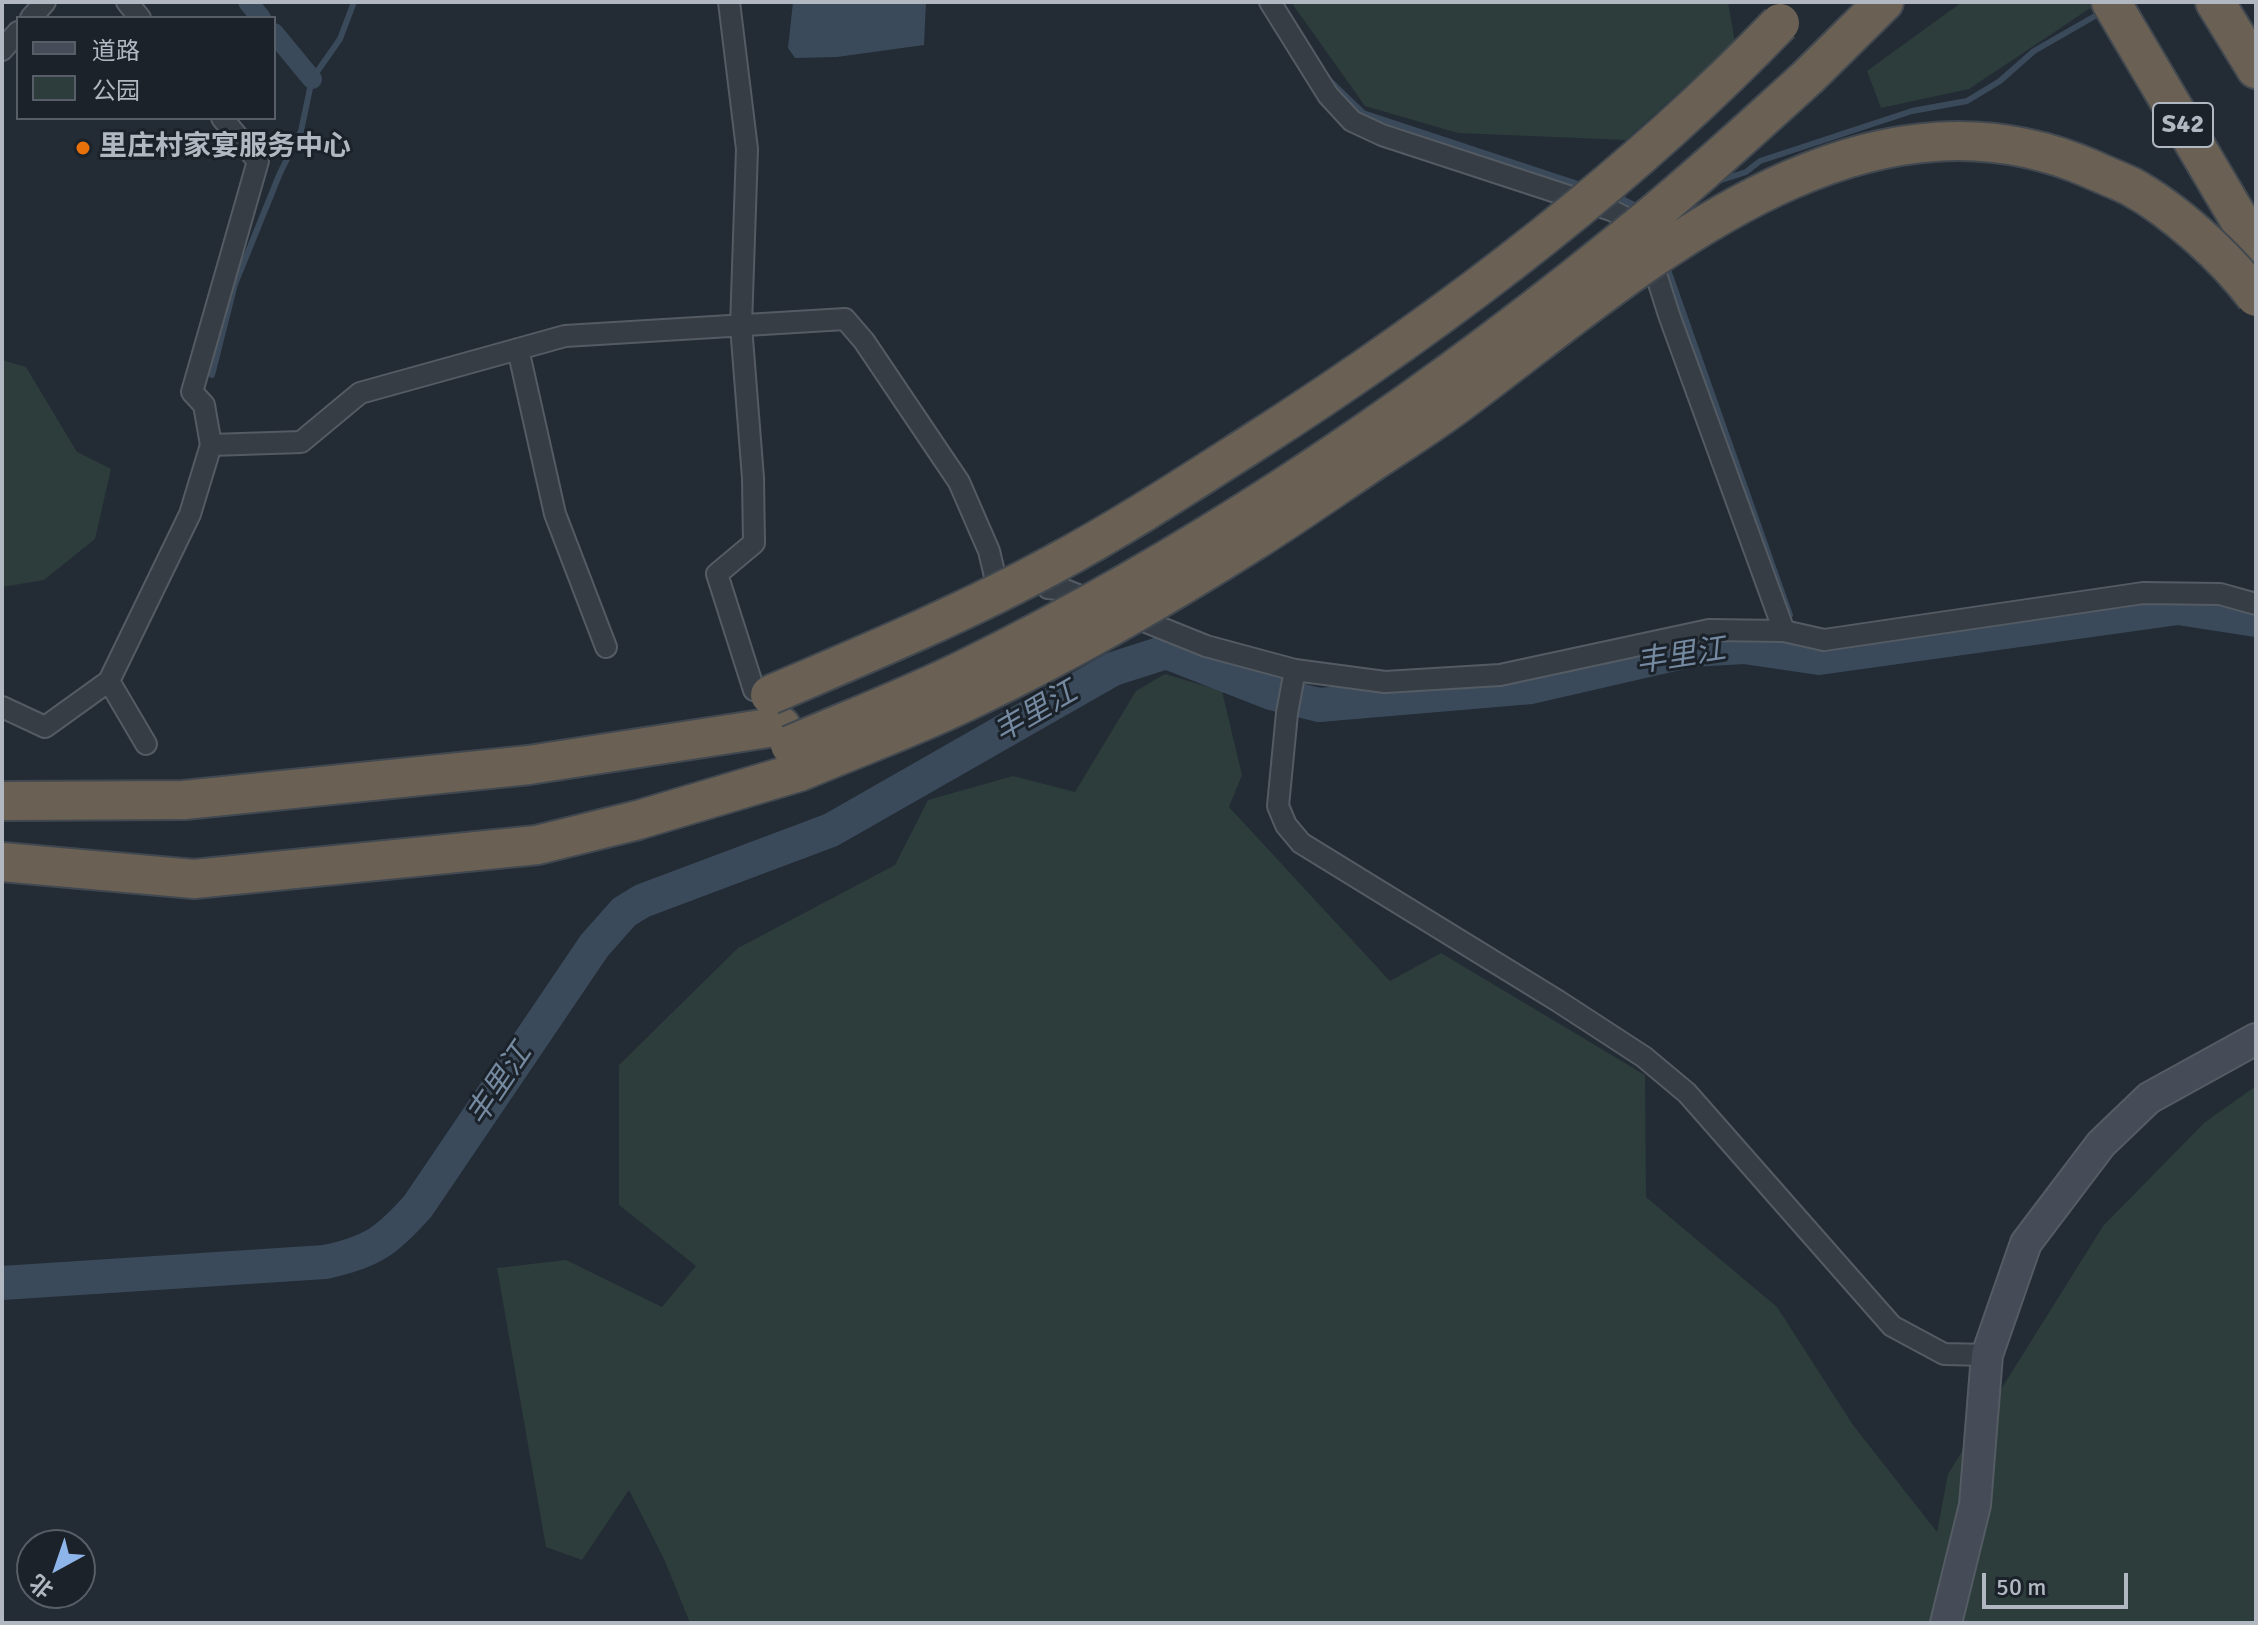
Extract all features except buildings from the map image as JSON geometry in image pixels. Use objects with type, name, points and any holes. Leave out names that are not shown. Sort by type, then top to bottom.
[{"type":"highway","points":[[1801,70],[1856,2]]},
{"type":"highway","points":[[779,725],[981,639],[1162,537],[1318,439],[1461,340],[1884,2]]},
{"type":"highway","name":"S42","points":[[2111,2],[2256,248]]},
{"type":"highway","points":[[2215,2],[2256,69]]},
{"type":"highway","points":[[2,862],[194,879],[537,845],[638,820],[938,623],[1055,564],[1158,503],[1385,355],[1530,247],[1661,139],[1724,81],[1787,12]]},
{"type":"highway","points":[[2,801],[184,800],[529,765],[976,697],[1095,635],[1258,539],[1463,400],[1628,274],[1680,239],[1760,192],[1815,169],[1885,148],[1949,142],[2012,145],[2072,161],[2131,187],[2171,215],[2207,245],[2256,297]]},
{"type":"street","points":[[729,2],[747,149],[741,326],[753,478],[754,543],[717,574],[779,725]]},
{"type":"street","points":[[1270,2],[1328,95],[1352,121],[1382,135],[1611,210],[1628,219],[1644,236],[1669,315],[1784,631]]},
{"type":"street","points":[[2,50],[16,34]]},
{"type":"street","points":[[2,707],[45,727],[109,681],[190,514],[211,445],[204,405],[192,392],[258,161],[224,120]]},
{"type":"street","points":[[211,445],[301,442],[360,393],[565,336],[845,319],[864,341],[959,482],[989,551],[999,593]]},
{"type":"street","points":[[518,349],[555,514],[606,647]]},
{"type":"street","points":[[1048,588],[1065,590],[1206,646],[1294,675],[1385,682],[1500,675],[1709,630],[1784,631],[1824,640],[2143,593],[2220,594],[2256,604]]},
{"type":"street","points":[[1294,675],[1278,806],[1286,825],[1301,843],[1644,1057],[1687,1093],[1892,1326],[1944,1354],[1987,1355]]},
{"type":"street","points":[[109,681],[146,744]]},
{"type":"street","points":[[1946,1623],[1975,1505],[1987,1355],[2026,1243],[2101,1144],[2149,1098],[2256,1039]]},
{"type":"green space","points":[[1291,2],[1728,2],[1735,42],[1626,140],[1458,133],[1365,106]]},
{"type":"green space","points":[[1962,2],[2088,2],[2092,7],[1969,89],[1881,108],[1867,71]]},
{"type":"green space","points":[[2,360],[26,367],[77,452],[111,469],[95,539],[44,580],[2,587]]},
{"type":"green space","points":[[1165,674],[1222,691],[1242,775],[1229,807],[1390,981],[1441,953],[1645,1075],[1646,1197],[1777,1307],[1853,1425],[1937,1532],[1948,1474],[2103,1226],[2205,1122],[2256,1086],[2256,1623],[690,1623],[664,1559],[629,1490],[582,1560],[546,1547],[497,1268],[566,1260],[662,1307],[696,1266],[619,1205],[619,1065],[738,948],[895,865],[928,800],[1013,776],[1075,792],[1136,691]]},
{"type":"water","points":[[793,2],[926,2],[924,45],[837,57],[795,58],[788,48]]},
{"type":"waterway","points":[[248,2],[259,16]]},
{"type":"waterway","points":[[212,375],[235,284],[280,173],[301,131],[312,79],[340,39],[354,2]]},
{"type":"waterway","points":[[1715,182],[1746,172],[1760,161],[1912,111],[1967,101],[2000,81],[2034,51],[2102,12]]},
{"type":"waterway","points":[[276,35],[312,79]]},
{"type":"waterway","points":[[1329,80],[1363,113],[1584,186]]},
{"type":"waterway","points":[[1614,195],[1640,208]]},
{"type":"waterway","points":[[1666,264],[1790,615]]},
{"type":"waterway","name":"丰里江","points":[[2,1283],[325,1262],[367,1249],[397,1228],[418,1206],[594,946],[624,912],[642,901],[831,830],[1113,669],[1166,652],[1271,693],[1319,705],[1531,687],[1692,650],[1744,647],[1819,658],[2178,608],[2256,620]]},
{"type":"waterway","name":"丰里江","points":[[1803,652],[1804,656]]},
{"type":"place","name":"里庄村家宴服务中心","points":[[83,148]]}]
